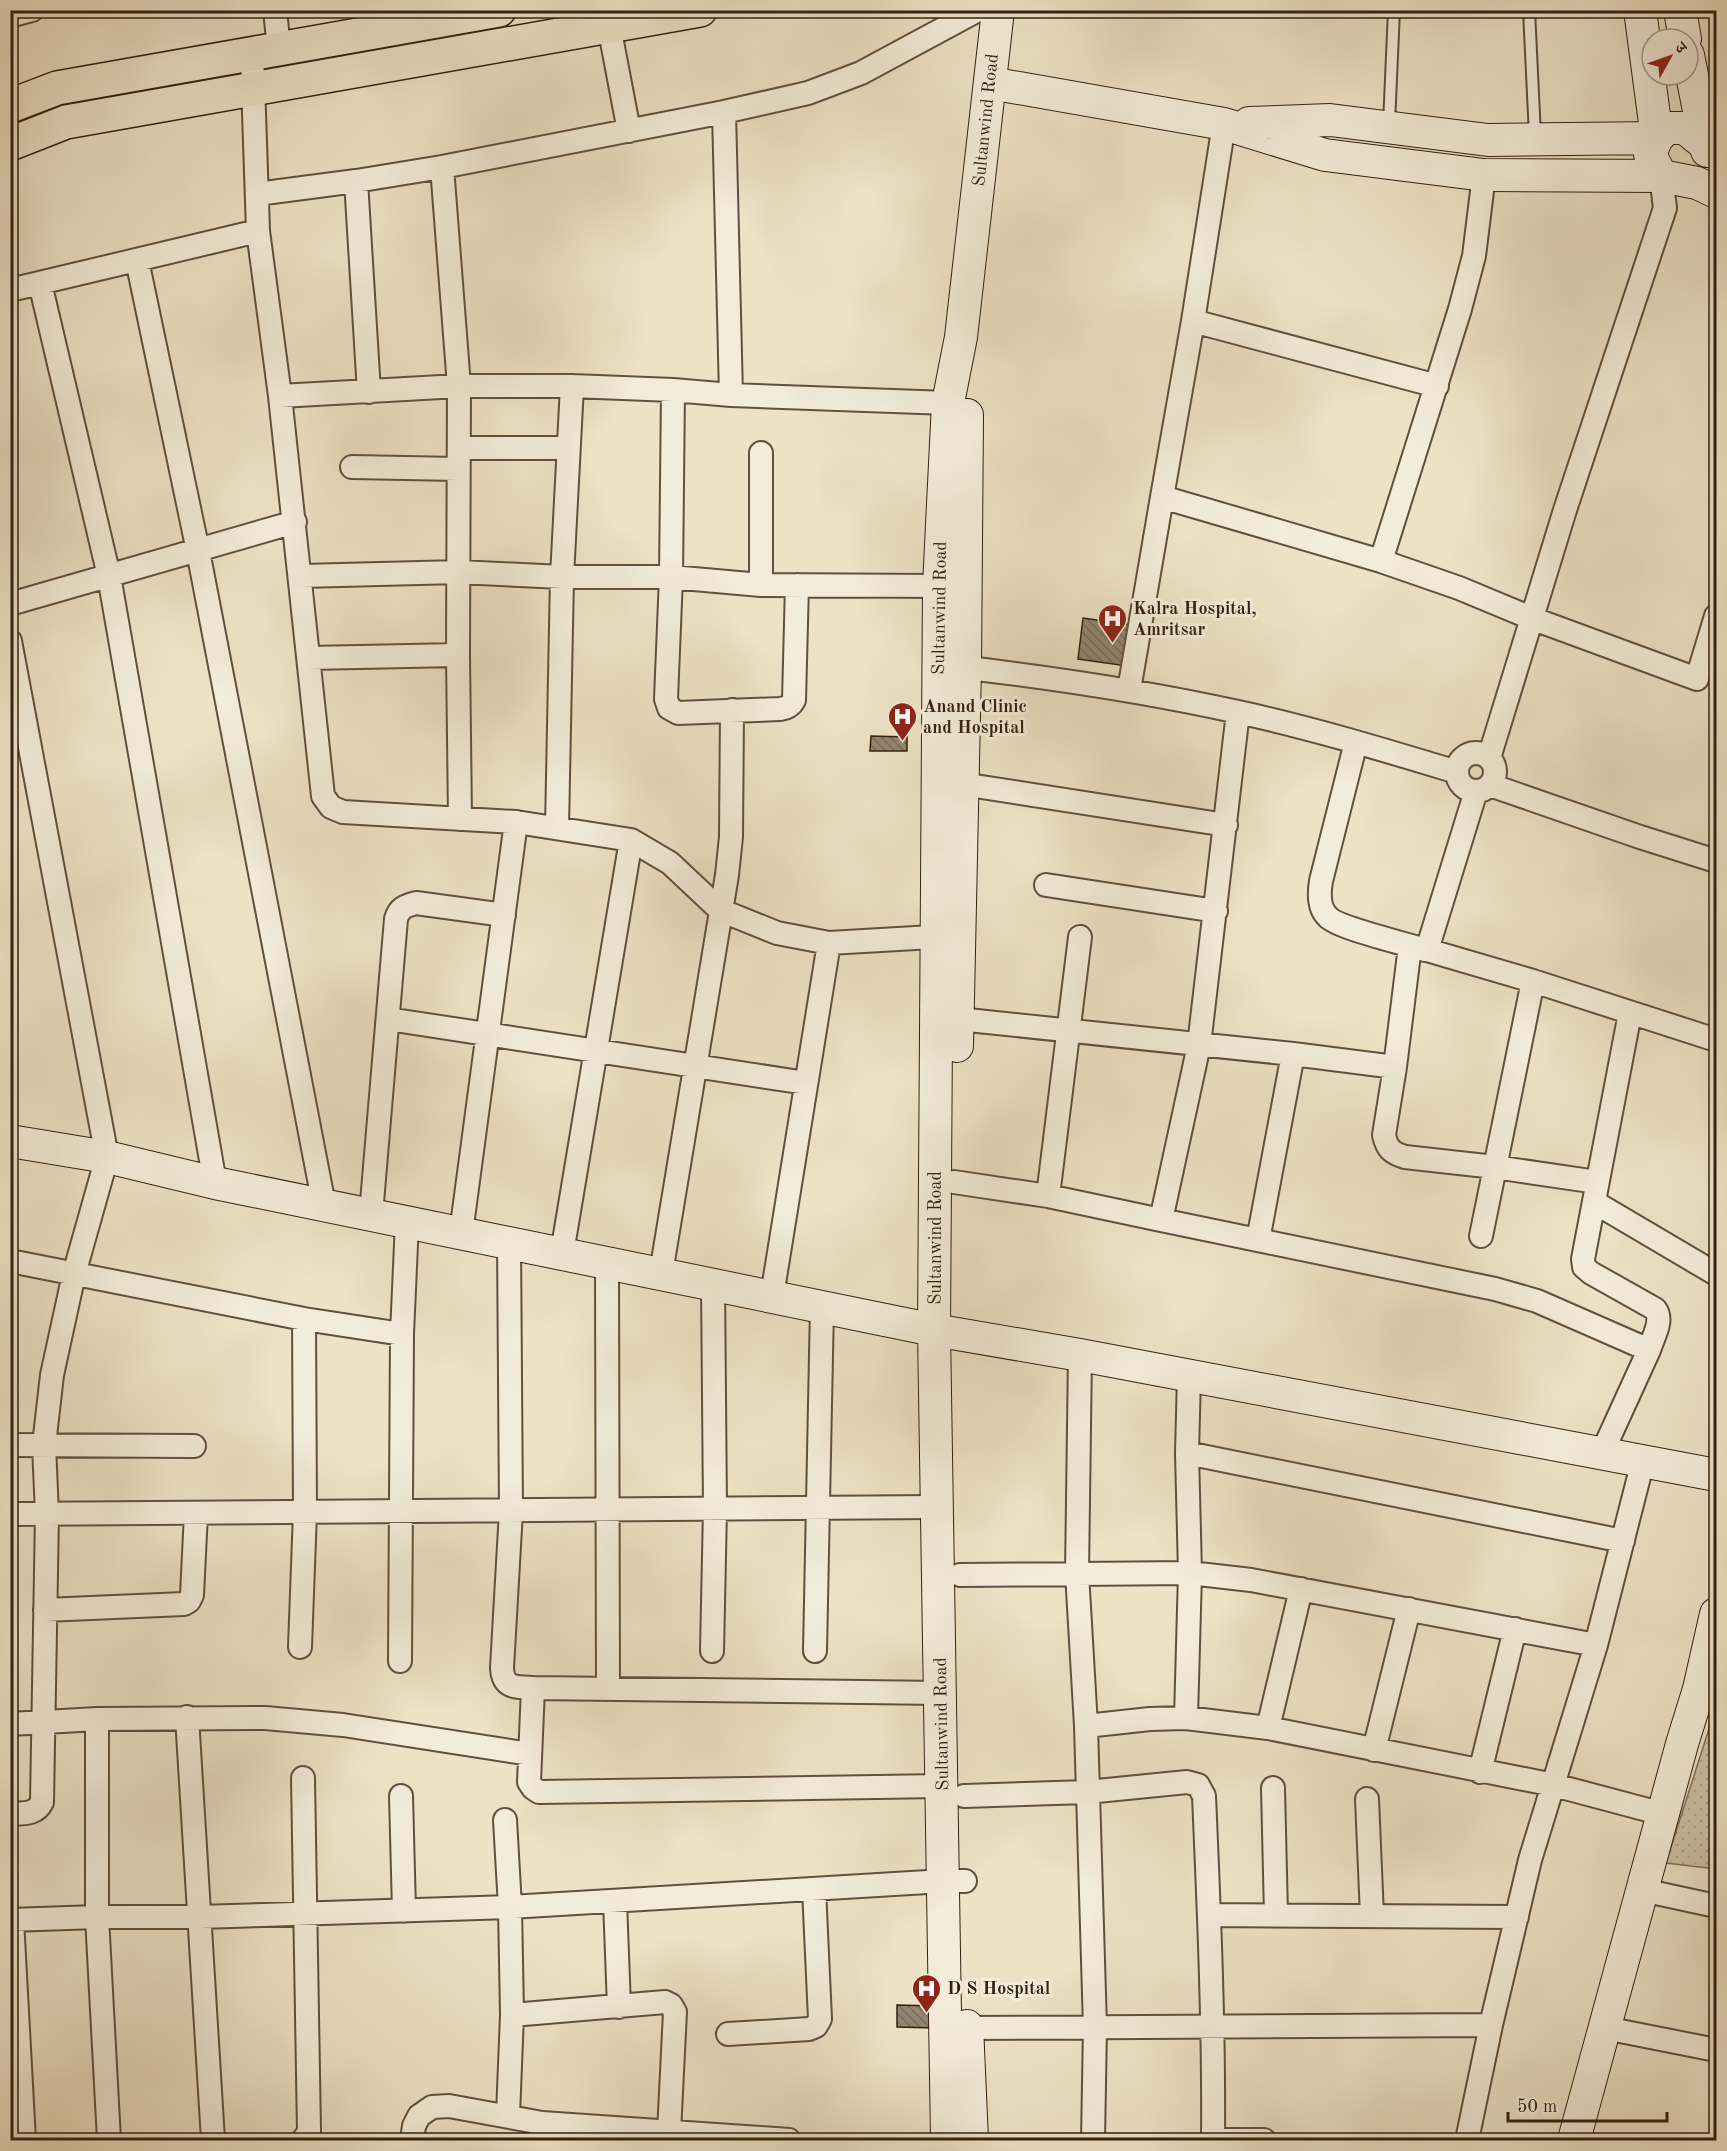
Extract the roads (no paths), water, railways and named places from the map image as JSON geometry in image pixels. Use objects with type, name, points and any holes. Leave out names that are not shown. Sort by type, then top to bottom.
[{"type":"main road","points":[[10,106],[57,88],[499,10]]},
{"type":"main road","points":[[10,144],[66,122],[700,10]]},
{"type":"main road","name":"Sultanwind Road","points":[[953,1791],[941,1693],[938,1507],[954,1182],[958,1020],[948,937],[962,784],[951,666],[939,586],[948,403],[961,337],[998,10]]},
{"type":"main road","points":[[1640,10],[1658,138]]},
{"type":"main road","points":[[1680,10],[1683,27]]},
{"type":"main road","points":[[990,83],[1224,124],[1325,155],[1484,175],[1661,176],[1706,187],[1707,167],[1712,148],[1698,114],[1693,87]]},
{"type":"main road","points":[[1224,124],[1330,120],[1488,140],[1658,138]]},
{"type":"main road","points":[[1661,176],[1650,154],[1658,138],[1667,128],[1686,128],[1712,148]]},
{"type":"main road","name":"Sultanwind Road","points":[[947,2140],[954,1881],[953,1791],[960,1575],[945,1332],[951,666],[968,399],[961,337]]},
{"type":"main road","points":[[10,1141],[107,1157],[215,1183],[945,1332],[1080,1355],[1716,1475]]},
{"type":"main road","points":[[1574,2140],[1663,1814],[1708,1691],[1716,1614]]},
{"type":"main road","points":[[954,1881],[967,2028],[972,2140]]},
{"type":"street","points":[[10,16],[32,10]]},
{"type":"street","points":[[275,10],[266,52],[254,89],[258,231],[295,522],[323,796],[331,807],[344,812],[516,822],[631,840],[670,862],[720,910],[777,933],[829,943],[948,937]]},
{"type":"street","points":[[257,194],[442,167],[724,112],[827,87],[861,73],[978,10]]},
{"type":"street","points":[[609,26],[628,131]]},
{"type":"street","points":[[724,112],[731,395]]},
{"type":"street","points":[[1129,690],[1193,321],[1224,124]]},
{"type":"street","points":[[442,167],[459,386],[460,819]]},
{"type":"street","points":[[1381,561],[1460,309],[1474,256],[1484,175]]},
{"type":"street","points":[[1489,758],[1594,420],[1665,208],[1661,176]]},
{"type":"street","points":[[356,181],[369,392]]},
{"type":"street","points":[[1665,208],[1706,187]]},
{"type":"street","points":[[10,290],[258,231]]},
{"type":"street","points":[[137,260],[198,550],[324,1205]]},
{"type":"street","points":[[40,283],[109,576],[215,1183]]},
{"type":"street","points":[[1193,321],[1437,386]]},
{"type":"street","points":[[280,396],[459,386],[572,386],[731,395],[948,403]]},
{"type":"street","points":[[557,827],[562,577],[572,386]]},
{"type":"street","points":[[673,390],[671,578],[666,699],[669,708],[678,713],[788,708],[794,699],[797,585]]},
{"type":"street","points":[[352,467],[568,448]]},
{"type":"street","points":[[761,453],[761,585]]},
{"type":"street","points":[[1162,497],[1381,561],[1459,588],[1531,618],[1707,682],[1716,615]]},
{"type":"street","points":[[10,604],[295,522]]},
{"type":"street","points":[[301,576],[459,572],[562,577],[671,578],[761,585],[939,586]]},
{"type":"street","points":[[10,641],[107,1157],[74,1274],[52,1375],[44,1445],[47,1514],[42,1802],[39,1808],[32,1812],[10,1814]]},
{"type":"street","points":[[309,658],[458,655]]},
{"type":"street","points":[[951,666],[1129,690],[1238,712],[1356,742],[1456,772]]},
{"type":"street","points":[[661,1273],[731,837],[732,710]]},
{"type":"street","points":[[1161,1220],[1199,1045],[1238,712]]},
{"type":"street","points":[[1356,742],[1321,881],[1319,894],[1328,918],[1341,925],[1533,981],[1716,1040]]},
{"type":"street","points":[[1716,861],[1483,788],[1463,786],[1456,772],[1462,759],[1468,754],[1475,752],[1489,758],[1495,771],[1494,778],[1483,788],[1419,948],[1384,1135],[1386,1145],[1393,1153],[1405,1157],[1495,1167],[1596,1192],[1716,1274]]},
{"type":"street","points":[[962,784],[1226,825]]},
{"type":"street","points":[[461,1233],[516,822]]},
{"type":"street","points":[[562,1253],[631,840]]},
{"type":"street","points":[[1046,885],[1216,910]]},
{"type":"street","points":[[371,1214],[396,919],[399,911],[416,903],[504,915]]},
{"type":"street","points":[[1047,1196],[1070,1032],[1080,937]]},
{"type":"street","points":[[772,1296],[829,943]]},
{"type":"street","points":[[1481,1236],[1533,981]]},
{"type":"street","points":[[1602,1453],[1659,1320],[1659,1314],[1655,1309],[1591,1274],[1584,1267],[1583,1259],[1630,1013]]},
{"type":"street","points":[[388,1019],[806,1083]]},
{"type":"street","points":[[958,1020],[1293,1054],[1395,1067]]},
{"type":"street","points":[[1258,1240],[1293,1054]]},
{"type":"street","points":[[954,1182],[1047,1196],[1505,1292],[1537,1301],[1648,1350]]},
{"type":"street","points":[[400,1661],[402,1334],[407,1222]]},
{"type":"street","points":[[509,1242],[511,1510],[502,1677],[507,1683],[514,1687],[532,1688],[941,1693]]},
{"type":"street","points":[[10,1261],[304,1319],[402,1334]]},
{"type":"street","points":[[607,1264],[608,1689]]},
{"type":"street","points":[[712,1651],[715,1509],[713,1284]]},
{"type":"street","points":[[815,1651],[822,1306]]},
{"type":"street","points":[[300,1647],[305,1512],[304,1319]]},
{"type":"street","points":[[1080,1355],[1077,1573],[1086,1726],[1095,2027],[1093,2140]]},
{"type":"street","points":[[1186,1718],[1190,1573],[1187,1453],[1189,1376]]},
{"type":"street","points":[[10,1445],[194,1446]]},
{"type":"street","points":[[1187,1453],[1623,1541]]},
{"type":"street","points":[[1467,2140],[1491,2025],[1530,1860],[1596,1645],[1643,1461]]},
{"type":"street","points":[[10,1514],[938,1507]]},
{"type":"street","points":[[45,1610],[183,1604],[189,1601],[192,1595],[196,1513]]},
{"type":"street","points":[[960,1575],[1190,1573],[1251,1580],[1596,1645]]},
{"type":"street","points":[[1268,1728],[1301,1589]]},
{"type":"street","points":[[1374,1750],[1410,1609]]},
{"type":"street","points":[[1480,1772],[1515,1629]]},
{"type":"street","points":[[532,1688],[529,1782],[539,1791],[1087,1792],[1187,1782],[1198,1785],[1204,1796],[1214,2026],[1213,2140],[1264,2140]]},
{"type":"street","points":[[187,1717],[213,2140]]},
{"type":"street","points":[[10,1724],[98,1719],[265,1718],[332,1724],[530,1754]]},
{"type":"street","points":[[1086,1726],[1150,1719],[1186,1718],[1268,1728],[1554,1785],[1663,1814]]},
{"type":"street","points":[[98,1719],[96,1917],[109,2140]]},
{"type":"street","points":[[303,1778],[309,2132],[303,2140]]},
{"type":"street","points":[[1273,1788],[1276,1915]]},
{"type":"street","points":[[401,1796],[404,1911]]},
{"type":"street","points":[[1367,1799],[1372,1916]]},
{"type":"street","points":[[506,1820],[512,2015],[508,2115]]},
{"type":"street","points":[[24,2140],[11,1920],[199,1917],[510,1907],[954,1881]]},
{"type":"street","points":[[728,2034],[809,2029],[816,2026],[820,2019],[814,1888]]},
{"type":"street","points":[[1642,1890],[1716,1906]]},
{"type":"street","points":[[615,1900],[619,2007]]},
{"type":"street","points":[[1209,1915],[1517,1917]]},
{"type":"street","points":[[512,2015],[665,2002],[671,2006],[675,2012],[669,2132]]},
{"type":"street","points":[[967,2028],[1491,2025]]},
{"type":"street","points":[[1605,2028],[1716,2050]]},
{"type":"street","points":[[412,2140],[414,2126],[420,2116],[432,2107],[449,2106],[508,2115],[541,2132],[669,2132],[714,2138],[789,2140]]},
{"type":"lane","points":[[1389,128],[1394,10]]},
{"type":"lane","points":[[1530,10],[1535,139]]},
{"type":"place","name":"Kalra Hospital, Amritsar","points":[[1112,644]]},
{"type":"place","name":"Anand Clinic and Hospital","points":[[902,742]]},
{"type":"place","name":"D S Hospital","points":[[926,2014]]}]
